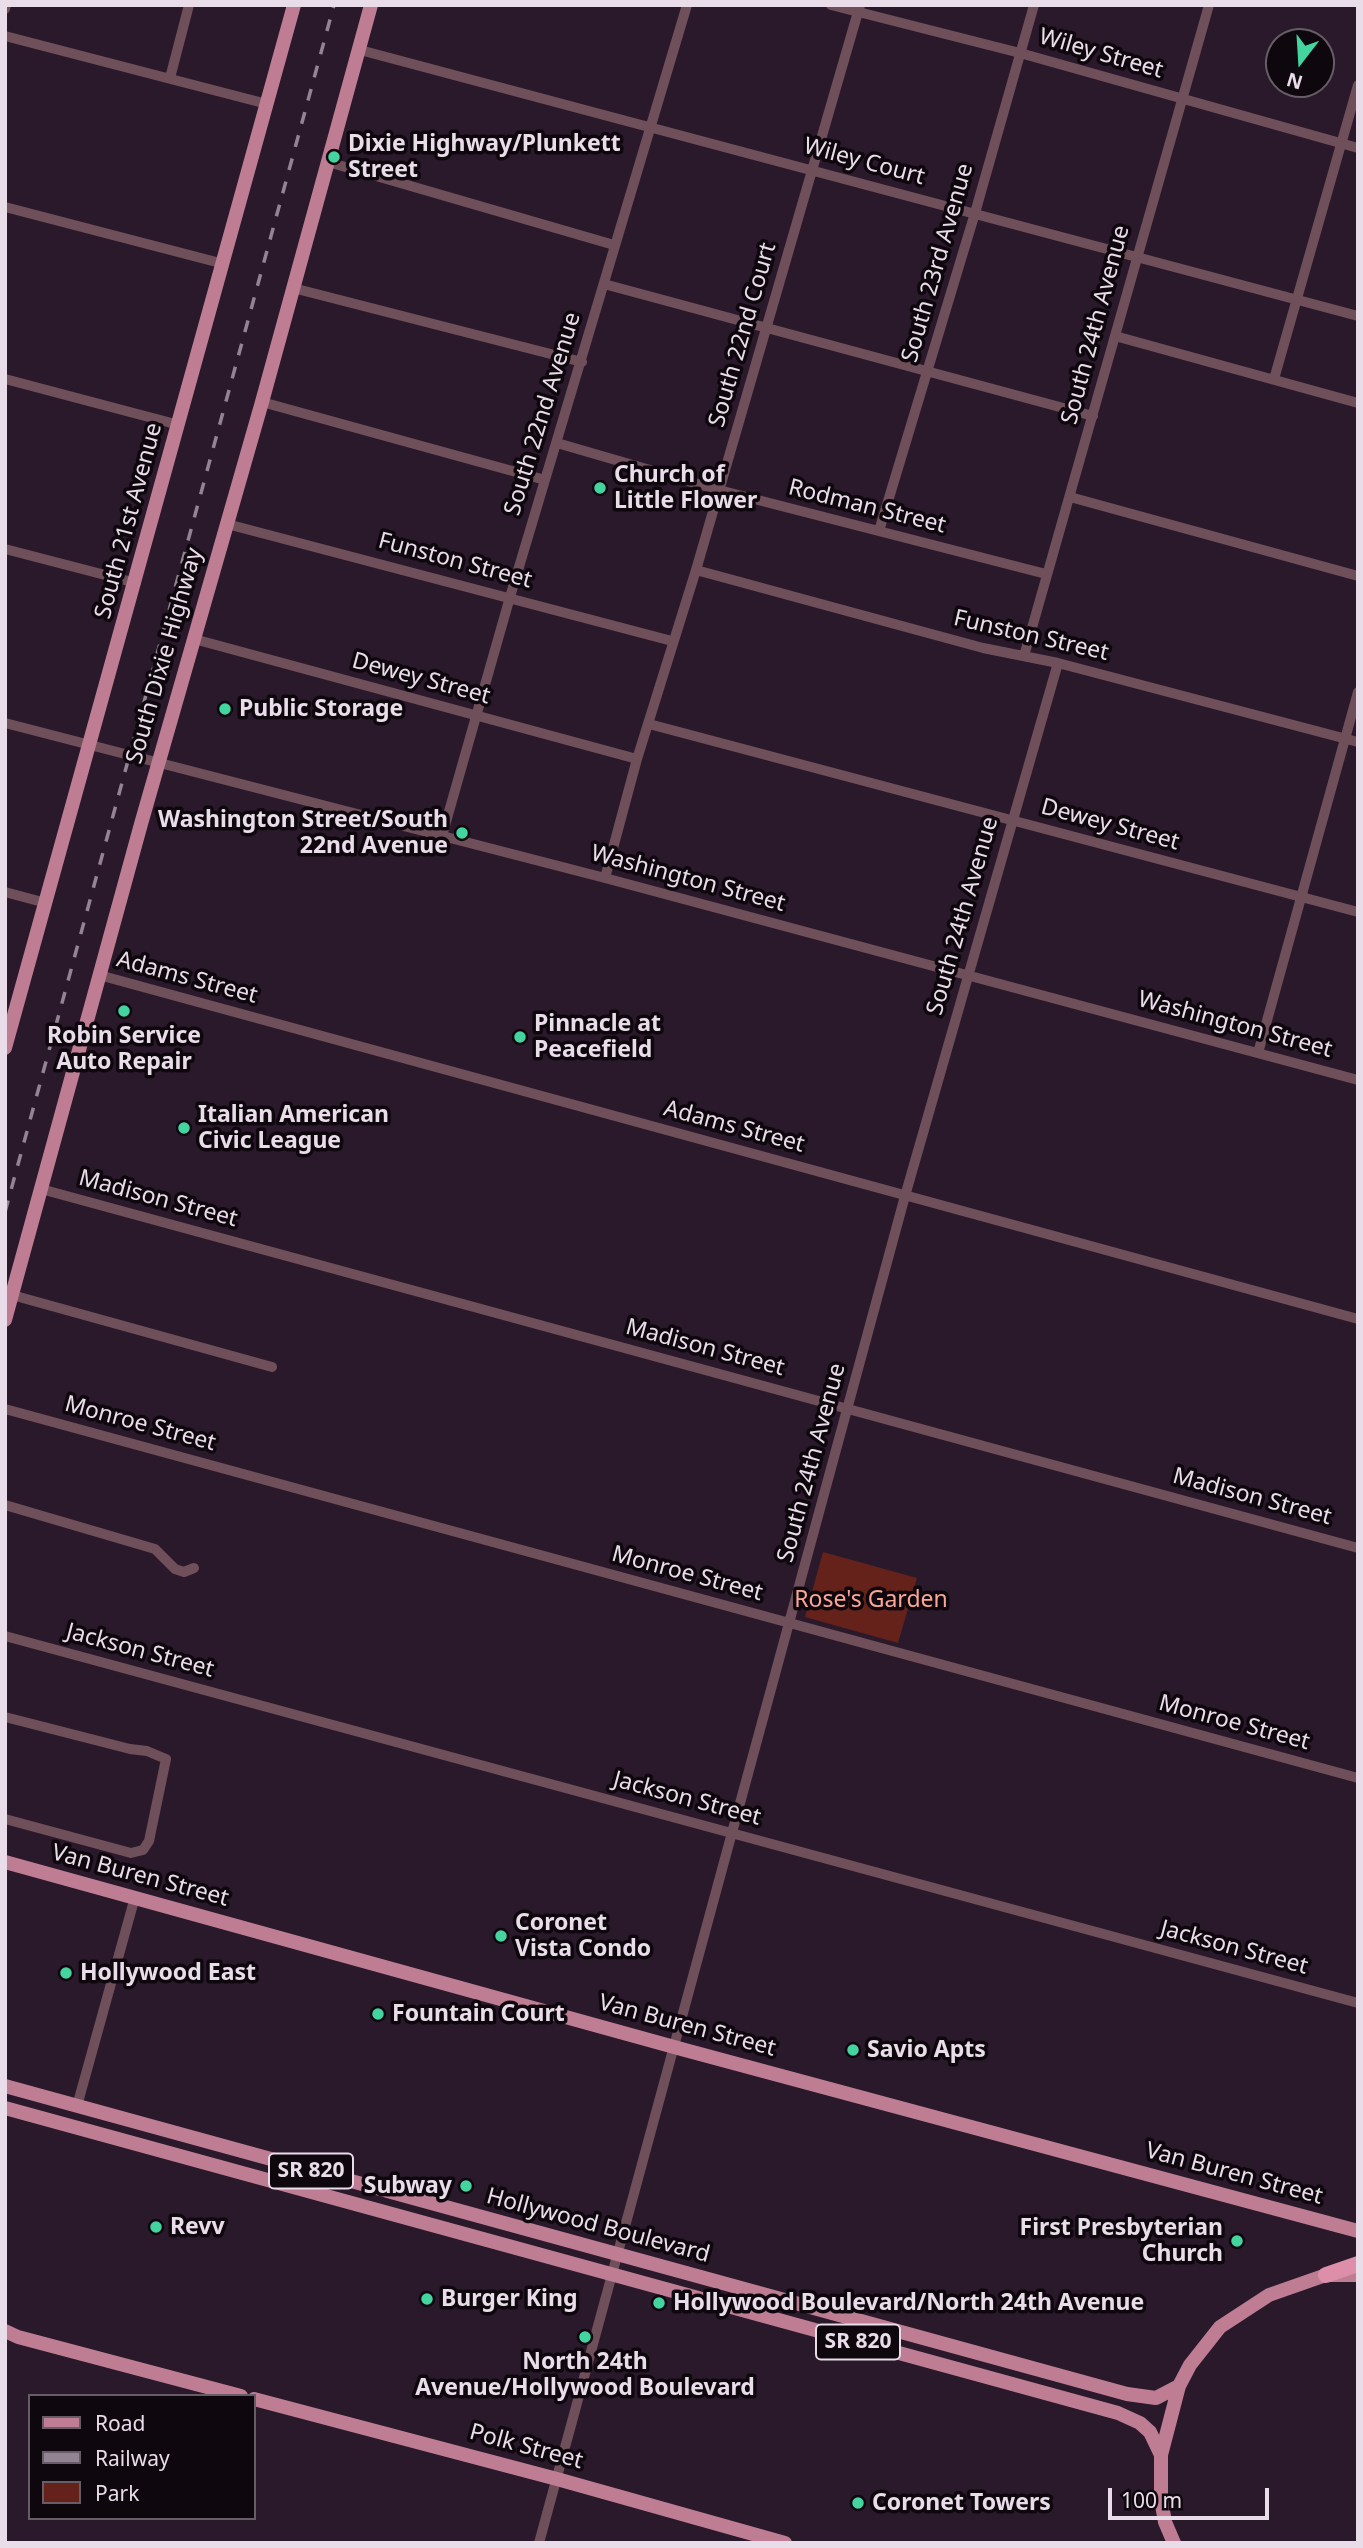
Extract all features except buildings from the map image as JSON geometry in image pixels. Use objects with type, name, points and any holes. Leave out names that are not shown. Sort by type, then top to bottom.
[{"type":"highway","points":[[1326,2275],[1358,2264]]},
{"type":"main road","name":"South 21st Avenue","points":[[5,1048],[294,5]]},
{"type":"main road","name":"South Dixie Highway","points":[[5,1320],[158,762],[228,524],[371,5]]},
{"type":"main road","name":"Van Buren Street","points":[[5,1862],[675,2047],[1358,2231]]},
{"type":"main road","name":"Hollywood Boulevard","points":[[5,2086],[1126,2394],[1156,2398],[1179,2386]]},
{"type":"main road","name":"Hollywood Boulevard","points":[[5,2108],[1130,2417],[1150,2432],[1161,2455]]},
{"type":"main road","points":[[428,2225],[437,2214],[470,2222],[482,2218]]},
{"type":"main road","points":[[1174,2543],[1165,2522],[1161,2499],[1161,2455],[1179,2386],[1190,2365],[1220,2327],[1269,2295],[1326,2275],[1358,2275]]},
{"type":"main road","points":[[9,2334],[234,2394]]},
{"type":"main road","name":"Polk Street","points":[[256,2400],[785,2543]]},
{"type":"street","points":[[170,78],[189,5]]},
{"type":"street","name":"Wiley Street","points":[[831,5],[859,9],[1358,148]]},
{"type":"street","name":"South 23rd Avenue","points":[[879,531],[975,214],[1034,5]]},
{"type":"street","name":"South 24th Avenue","points":[[1024,656],[1209,5]]},
{"type":"street","name":"South 22nd Avenue","points":[[442,836],[684,6]]},
{"type":"street","name":"South 22nd Court","points":[[605,878],[636,759],[696,570],[859,9]]},
{"type":"street","points":[[5,36],[267,104]]},
{"type":"street","name":"Wiley Court","points":[[360,50],[1358,316]]},
{"type":"street","points":[[1275,379],[1358,85]]},
{"type":"street","points":[[328,162],[614,245]]},
{"type":"street","points":[[5,207],[224,264]]},
{"type":"street","points":[[604,284],[1093,416]]},
{"type":"street","points":[[293,288],[582,362]]},
{"type":"street","points":[[1115,337],[1358,403]]},
{"type":"street","points":[[5,379],[178,425]]},
{"type":"street","points":[[262,402],[545,480]]},
{"type":"street","name":"Rodman Street","points":[[557,443],[719,490],[1046,574]]},
{"type":"street","points":[[1070,497],[1358,576]]},
{"type":"street","name":"Funston Street","points":[[228,524],[672,641]]},
{"type":"street","points":[[5,549],[136,583]]},
{"type":"street","name":"Funston Street","points":[[696,570],[983,648],[1058,663],[1352,740]]},
{"type":"street","name":"Dewey Street","points":[[194,639],[636,759]]},
{"type":"street","name":"South 24th Avenue","points":[[539,2543],[905,1196],[1058,663]]},
{"type":"street","points":[[1258,1053],[1301,898],[1352,740],[1358,692]]},
{"type":"street","name":"Washington Street","points":[[5,723],[605,878],[1358,1080]]},
{"type":"street","name":"Dewey Street","points":[[649,724],[1358,912]]},
{"type":"street","points":[[5,892],[46,903]]},
{"type":"street","name":"Adams Street","points":[[99,975],[1358,1319]]},
{"type":"street","name":"Madison Street","points":[[41,1189],[1358,1548]]},
{"type":"street","points":[[12,1295],[272,1367]]},
{"type":"street","name":"Monroe Street","points":[[5,1409],[1358,1778]]},
{"type":"street","points":[[5,1505],[155,1549],[175,1569],[184,1573],[194,1568]]},
{"type":"street","name":"Jackson Street","points":[[5,1636],[1358,2003]]},
{"type":"street","points":[[5,1717],[147,1751],[166,1759],[149,1841],[143,1850],[131,1853],[5,1819]]},
{"type":"street","points":[[77,2106],[135,1897]]},
{"type":"green space","name":"Rose's Garden","points":[[823,1552],[917,1578],[898,1643],[805,1617]]},
{"type":"railway","points":[[5,1212],[334,5]]},
{"type":"place","name":"Dixie Highway/Plunkett Street","points":[[334,157]]},
{"type":"place","name":"Church of Little Flower","points":[[600,488]]},
{"type":"place","name":"Public Storage","points":[[225,709]]},
{"type":"place","name":"Washington Street/South 22nd Avenue","points":[[462,833]]},
{"type":"place","name":"Robin Service Auto Repair","points":[[124,1011]]},
{"type":"place","name":"Pinnacle at Peacefield","points":[[520,1037]]},
{"type":"place","name":"Italian American Civic League","points":[[184,1128]]},
{"type":"place","name":"Coronet Vista Condo","points":[[501,1936]]},
{"type":"place","name":"Hollywood East","points":[[66,1973]]},
{"type":"place","name":"Fountain Court","points":[[378,2014]]},
{"type":"place","name":"Savio Apts","points":[[853,2050]]},
{"type":"place","name":"Subway","points":[[466,2186]]},
{"type":"place","name":"Revv","points":[[156,2227]]},
{"type":"place","name":"First Presbyterian Church","points":[[1237,2241]]},
{"type":"place","name":"Burger King","points":[[427,2299]]},
{"type":"place","name":"Hollywood Boulevard/North 24th Avenue","points":[[659,2303]]},
{"type":"place","name":"North 24th Avenue/Hollywood Boulevard","points":[[585,2337]]},
{"type":"place","name":"Coronet Towers","points":[[858,2503]]}]
